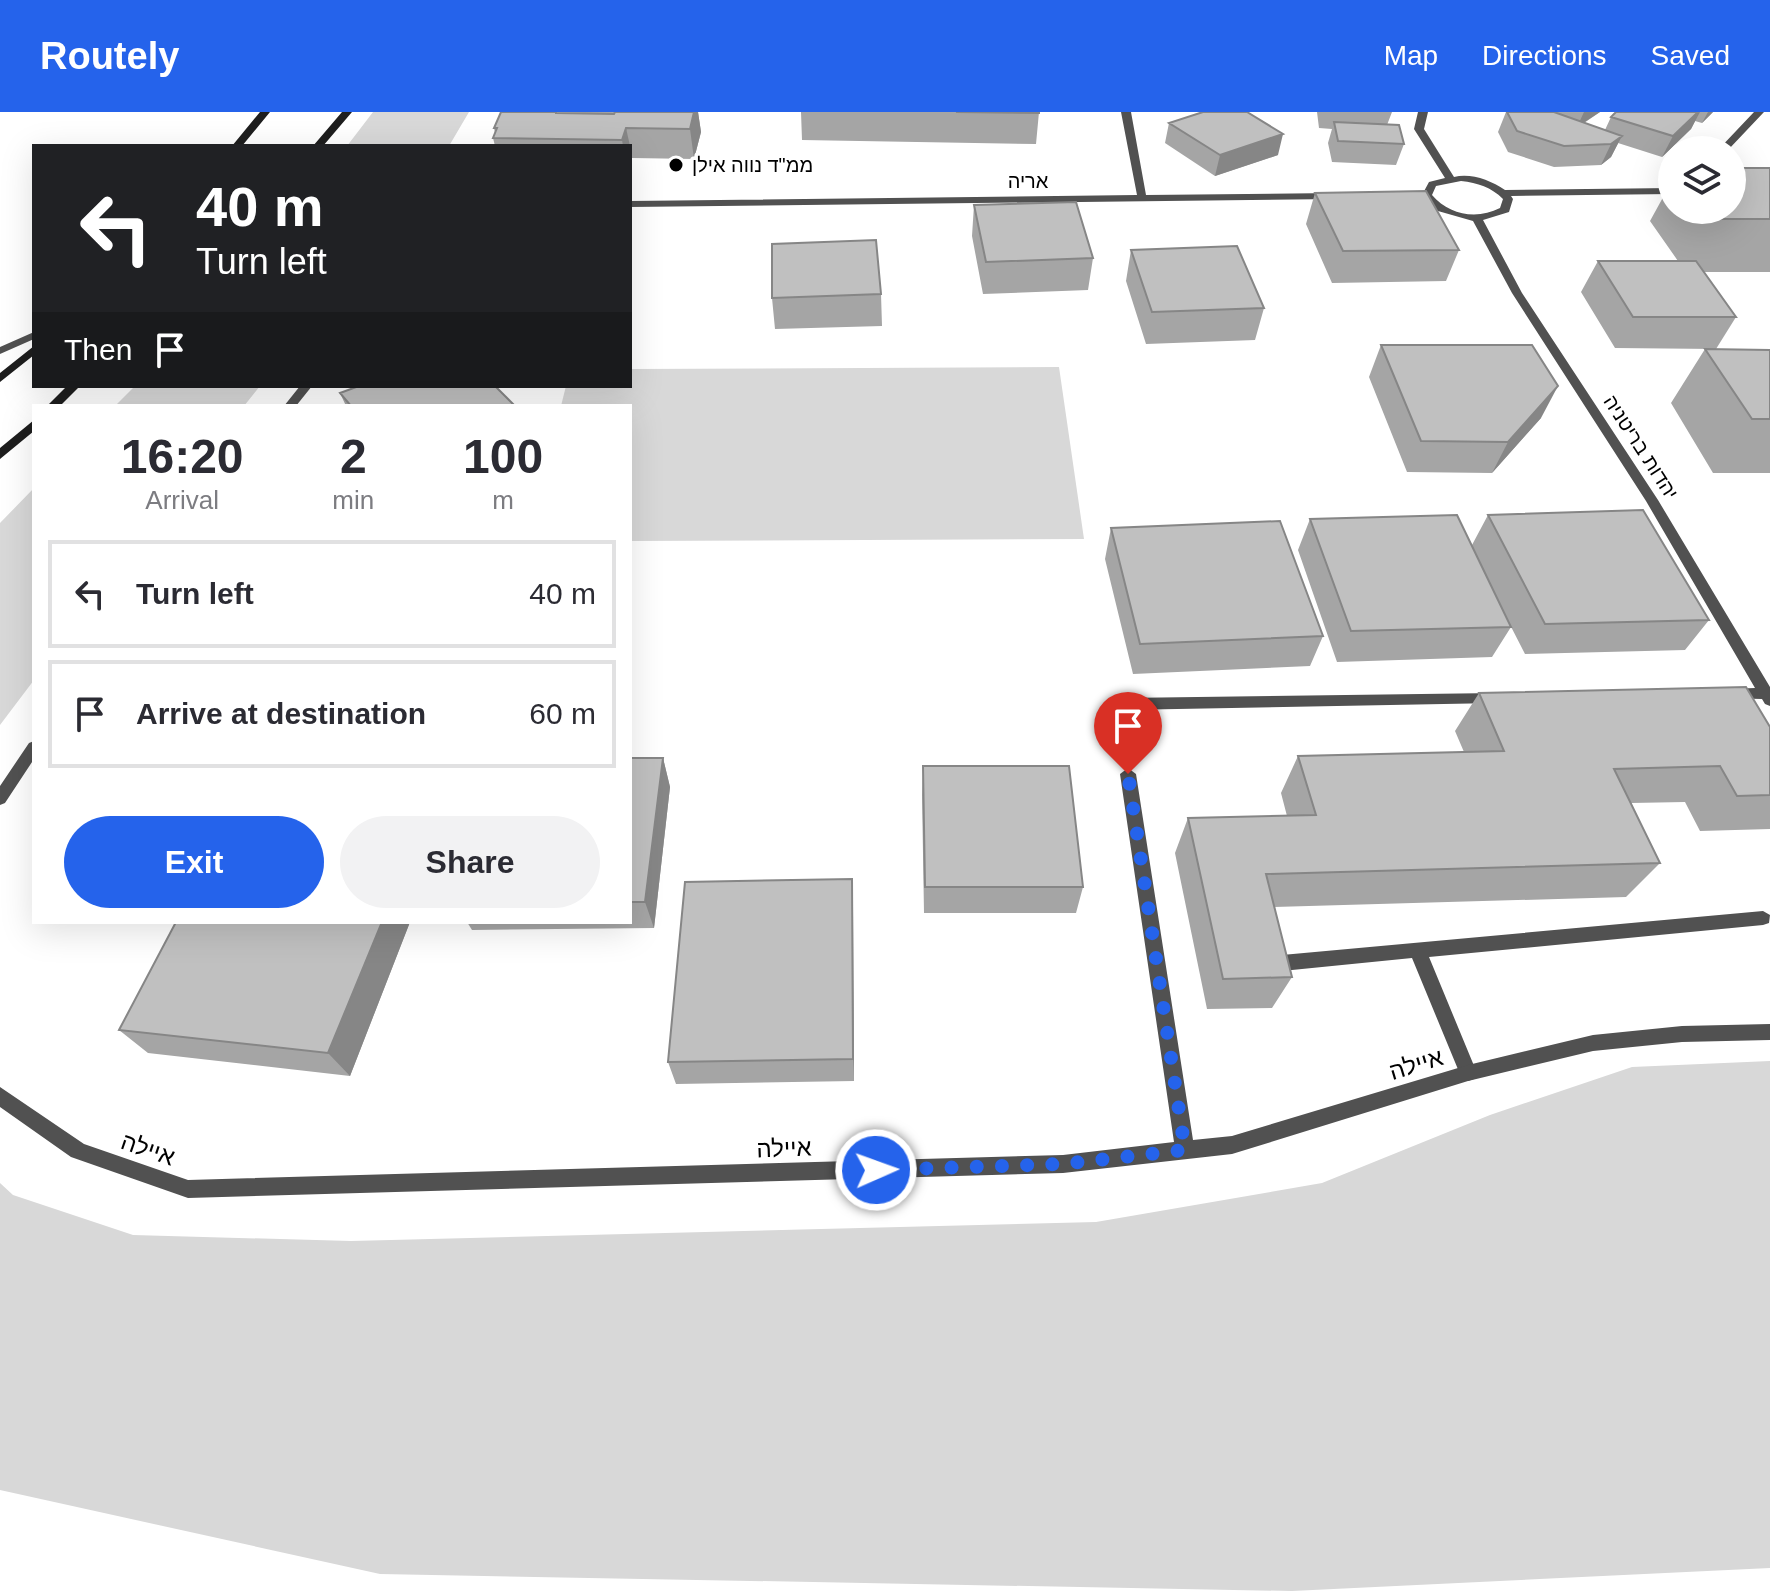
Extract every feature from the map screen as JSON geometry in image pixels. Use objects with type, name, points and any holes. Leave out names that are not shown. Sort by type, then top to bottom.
[{"type":"main road","points":[[239,144],[265,112]]},
{"type":"main road","points":[[320,144],[347,112]]},
{"type":"main road","points":[[0,379],[32,351]]},
{"type":"main road","points":[[55,404],[72,388]]},
{"type":"main road","points":[[0,455],[32,426]]},
{"type":"street","points":[[1126,112],[1142,198]]},
{"type":"street","points":[[1423,112],[1419,129],[1450,178]]},
{"type":"street","points":[[1736,136],[1759,112]]},
{"type":"street","points":[[1411,195],[1427,195],[1439,208],[1477,218],[1505,210],[1508,199],[1485,183],[1450,178],[1432,184],[1427,195]]},
{"type":"street","points":[[1503,193],[1658,191]]},
{"type":"street","name":"אריה","points":[[632,204],[1348,196]]},
{"type":"street","name":"יהדות בריטניה","points":[[1477,218],[1517,293],[1652,500],[1768,697]]},
{"type":"street","points":[[0,351],[32,336]]},
{"type":"street","points":[[292,404],[304,388]]},
{"type":"street","points":[[1719,694],[1768,697]]},
{"type":"street","points":[[1123,704],[1515,697]]},
{"type":"street","points":[[0,799],[32,752]]},
{"type":"street","points":[[1128,774],[1185,1150]]},
{"type":"street","points":[[1282,963],[1763,918]]},
{"type":"street","points":[[1418,951],[1468,1073]]},
{"type":"street","name":"איילה","points":[[0,1096],[78,1151],[188,1189],[1063,1164],[1232,1145],[1468,1073],[1593,1043],[1682,1034],[1770,1032]]},
{"type":"shaded area","points":[[373,112],[469,112],[450,144],[349,144]]},
{"type":"shaded area","points":[[1059,367],[1084,539],[632,541],[632,404],[562,404],[566,388],[632,388],[632,369]]},
{"type":"shaded area","points":[[133,388],[258,388],[246,404],[117,404]]},
{"type":"shaded area","points":[[32,490],[32,683],[0,725],[0,523]]},
{"type":"shaded area","points":[[1770,1061],[1770,1568],[1292,1591],[380,1574],[0,1490],[0,1183],[13,1195],[133,1235],[351,1241],[1096,1222],[1322,1183],[1490,1115],[1632,1067]]},
{"type":"building","points":[[501,112],[694,112],[690,129],[626,128],[622,140],[493,138]]},
{"type":"building","points":[[956,112],[1039,112],[1039,113]]},
{"type":"building","points":[[1203,112],[1247,112],[1283,134],[1220,155],[1169,123]]},
{"type":"building","points":[[1507,112],[1554,112],[1622,136],[1611,144],[1564,146],[1517,131]]},
{"type":"building","points":[[1616,112],[1698,112],[1673,136],[1611,117]]},
{"type":"building","points":[[1334,122],[1399,125],[1404,144],[1338,141]]},
{"type":"building","points":[[1746,168],[1770,168],[1770,219],[1746,219]]},
{"type":"building","points":[[1426,191],[1459,250],[1343,251],[1315,193]]},
{"type":"building","points":[[1076,202],[1093,258],[986,262],[974,205]]},
{"type":"building","points":[[876,240],[881,294],[772,298],[772,244]]},
{"type":"building","points":[[1237,246],[1264,308],[1152,312],[1131,250]]},
{"type":"building","points":[[1598,261],[1696,261],[1736,317],[1633,317]]},
{"type":"building","points":[[1381,345],[1532,345],[1558,386],[1508,442],[1421,441]]},
{"type":"building","points":[[1705,349],[1770,350],[1770,419],[1752,419]]},
{"type":"building","points":[[354,388],[497,388],[513,404],[349,404],[340,393]]},
{"type":"building","points":[[1643,510],[1709,620],[1545,624],[1488,515]]},
{"type":"building","points":[[1457,515],[1511,627],[1351,631],[1310,519]]},
{"type":"building","points":[[1280,521],[1323,636],[1140,644],[1111,528]]},
{"type":"building","points":[[1746,687],[1770,727],[1770,795],[1737,796],[1720,766],[1614,769],[1660,863],[1266,874],[1292,977],[1223,979],[1188,818],[1316,815],[1298,756],[1504,751],[1479,693]]},
{"type":"building","points":[[632,758],[663,758],[645,902],[632,902]]},
{"type":"building","points":[[923,766],[1069,766],[1083,887],[925,887]]},
{"type":"building","points":[[852,879],[853,1059],[668,1062],[685,882]]},
{"type":"building","points":[[175,924],[381,924],[328,1053],[119,1030]]},
{"type":"place","name":"ממ\"ד נווה אילן","points":[[676,165]]},
{"type":"route","points":[[876,1170],[1063,1164],[1185,1150],[1128,774]]}]
